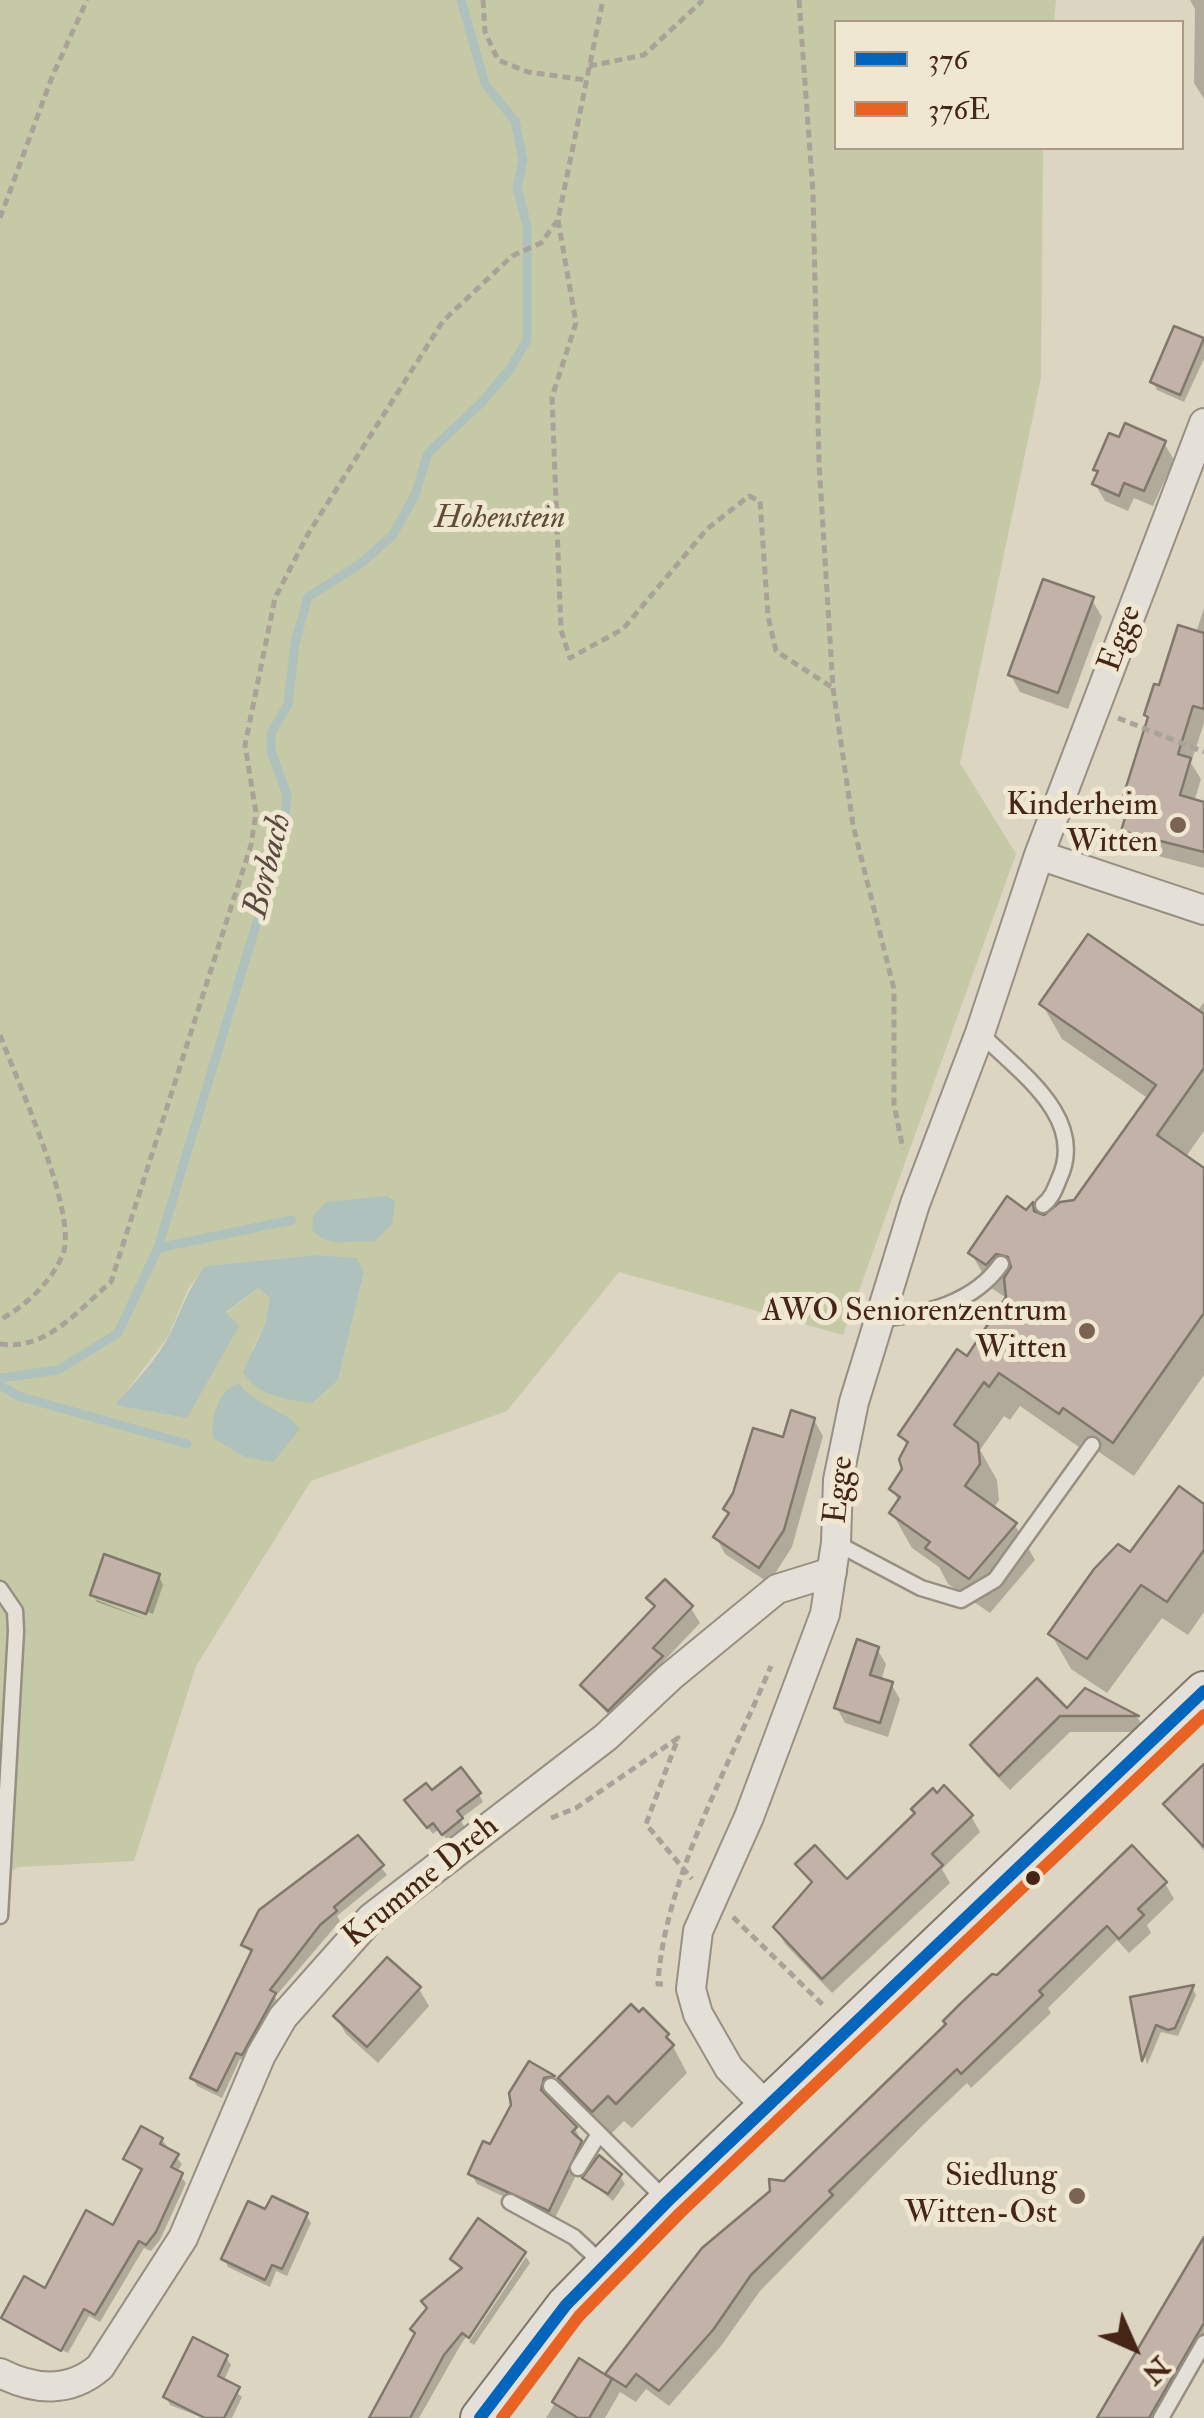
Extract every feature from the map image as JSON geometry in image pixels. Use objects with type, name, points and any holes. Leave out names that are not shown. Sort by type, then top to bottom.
[{"type":"main road","points":[[480,2418],[530,2348],[668,2201],[1204,1691]]},
{"type":"street","name":"Egge","points":[[766,2106],[710,2042],[691,1989],[698,1931],[813,1654],[832,1572],[838,1480],[854,1402],[915,1204],[980,1034],[1039,854],[1204,423]]},
{"type":"street","points":[[1039,854],[1204,910]]},
{"type":"street","name":"Krumme Dreh","points":[[0,2373],[38,2384],[67,2386],[82,2383],[100,2368],[183,2238],[261,2055],[283,2017],[372,1918],[606,1737],[670,1677],[778,1589],[832,1572]]},
{"type":"lane","points":[[980,1034],[1048,1101],[1064,1128],[1070,1148],[1066,1164],[1043,1205]]},
{"type":"lane","points":[[881,1320],[958,1301],[991,1279],[1002,1264]]},
{"type":"lane","points":[[836,1543],[921,1588],[962,1600],[995,1580],[1092,1446]]},
{"type":"lane","points":[[0,1590],[15,1611],[16,1631],[0,1916]]},
{"type":"lane","points":[[551,2086],[668,2201]]},
{"type":"lane","points":[[578,2168],[598,2134]]},
{"type":"lane","points":[[510,2202],[574,2238],[605,2266]]},
{"type":"lane","points":[[1161,2418],[1204,2343]]},
{"type":"path","points":[[0,218],[52,77],[88,0]]},
{"type":"path","points":[[483,0],[485,32],[498,60],[528,72],[586,80]]},
{"type":"path","points":[[603,0],[558,220],[576,323],[552,397],[560,630],[570,658],[622,629],[707,529],[748,496],[760,501],[768,616],[776,651],[833,688]]},
{"type":"path","points":[[589,66],[644,55],[703,0]]},
{"type":"path","points":[[799,0],[813,193],[819,463],[833,688],[853,825],[894,988],[894,1104]]},
{"type":"path","points":[[0,1344],[19,1347],[55,1332],[112,1282],[251,845],[256,813],[245,745],[275,598],[308,534],[443,321],[512,256],[541,243],[558,220]]},
{"type":"path","points":[[1096,710],[1204,752]]},
{"type":"path","points":[[0,1035],[66,1212],[64,1252],[46,1285],[0,1320]]},
{"type":"path","points":[[691,1989],[658,1984],[660,1943],[685,1870],[776,1655]]},
{"type":"path","points":[[506,1814],[524,1830],[576,1808],[678,1738],[646,1824],[712,1900],[820,2004],[853,2027]]},
{"type":"green space","name":"Hohenstein","points":[[0,0],[1056,0],[1054,20],[834,20],[834,150],[1043,150],[1041,378],[960,763],[1016,854],[843,1335],[619,1272],[507,1411],[311,1481],[196,1666],[134,1861],[18,1867],[0,1879]],"holes":[[[316,1255],[356,1258],[364,1272],[338,1380],[252,1350],[265,1324],[270,1298],[258,1288],[226,1313],[187,1417],[116,1405],[168,1337],[188,1289],[205,1266]],[[239,1383],[254,1401],[283,1413],[215,1407]]]},
{"type":"shaded area","points":[[387,1196],[395,1202],[392,1224],[374,1242],[334,1242],[312,1230],[313,1216],[326,1202]]},
{"type":"shaded area","points":[[316,1255],[357,1258],[364,1272],[338,1380],[312,1403],[264,1391],[243,1372],[265,1324],[270,1298],[258,1288],[226,1312],[239,1326],[187,1418],[115,1405],[163,1346],[205,1266]]},
{"type":"shaded area","points":[[239,1383],[300,1429],[273,1462],[245,1457],[213,1438],[213,1421],[220,1399]]},
{"type":"building","points":[[1174,326],[1204,338],[1180,395],[1150,382]]},
{"type":"building","points":[[1125,423],[1166,441],[1144,491],[1124,483],[1119,496],[1092,484],[1098,471],[1093,470],[1109,433],[1119,437]]},
{"type":"building","points":[[1043,579],[1094,597],[1058,693],[1008,675]]},
{"type":"building","points":[[1178,625],[1204,633],[1204,709],[1193,706],[1178,754],[1191,758],[1180,795],[1204,802],[1204,852],[1121,831],[1129,805],[1121,803],[1148,717],[1144,715],[1154,684],[1159,685]]},
{"type":"building","name":"AWO Seniorenzentrum Witten","points":[[1088,934],[1204,1014],[1204,1068],[1157,1135],[1204,1168],[1204,1313],[1113,1443],[1063,1408],[1059,1414],[999,1373],[989,1387],[984,1382],[954,1425],[978,1443],[980,1464],[965,1486],[1017,1523],[969,1579],[925,1548],[930,1542],[889,1513],[900,1497],[889,1489],[902,1469],[899,1459],[908,1442],[898,1435],[957,1349],[967,1356],[1006,1297],[1004,1278],[1011,1267],[1008,1257],[996,1254],[986,1265],[968,1253],[1007,1196],[1026,1210],[1033,1202],[1034,1211],[1044,1215],[1060,1202],[1074,1200],[1156,1085],[1039,1004]]},
{"type":"building","points":[[791,1410],[815,1418],[784,1530],[759,1568],[713,1537],[729,1513],[723,1509],[733,1493],[753,1428],[783,1437]]},
{"type":"building","points":[[1179,1486],[1204,1504],[1204,1550],[1167,1602],[1141,1585],[1087,1659],[1048,1634],[1094,1569],[1118,1544],[1130,1552]]},
{"type":"building","points":[[104,1554],[160,1574],[146,1614],[90,1595]]},
{"type":"building","points":[[665,1579],[693,1606],[653,1648],[663,1656],[608,1711],[580,1685],[655,1606],[646,1598]]},
{"type":"building","points":[[857,1639],[879,1647],[870,1675],[893,1682],[880,1723],[834,1708]]},
{"type":"building","points":[[1037,1678],[1067,1708],[1085,1688],[1139,1716],[1060,1716],[999,1776],[970,1745]]},
{"type":"building","points":[[1204,1764],[1204,1847],[1163,1804]]},
{"type":"building","points":[[461,1767],[481,1793],[457,1811],[463,1818],[442,1835],[433,1823],[427,1828],[404,1800],[426,1783],[432,1790]]},
{"type":"building","points":[[944,1785],[973,1815],[932,1854],[943,1865],[822,1979],[773,1927],[812,1882],[795,1864],[815,1845],[847,1879],[915,1813],[911,1809],[933,1788],[937,1793]]},
{"type":"building","points":[[358,1835],[384,1865],[334,1907],[337,1911],[320,1925],[270,1990],[276,1993],[242,2055],[236,2053],[217,2091],[190,2078],[252,1950],[241,1945],[259,1910]]},
{"type":"building","points":[[1132,1845],[1167,1882],[1138,1909],[1144,1915],[1119,1939],[1107,1926],[961,2074],[957,2069],[829,2191],[833,2195],[751,2275],[713,2330],[659,2391],[636,2374],[626,2387],[605,2374],[702,2248],[770,2191],[769,2179],[784,2181],[946,2024],[943,2021],[961,2003],[992,1974],[997,1975]]},
{"type":"building","points":[[387,1957],[421,1987],[367,2047],[333,2016]]},
{"type":"building","points":[[1194,1985],[1175,2028],[1168,2030],[1156,2025],[1142,2061],[1130,1997]]},
{"type":"building","points":[[631,2004],[639,2012],[643,2008],[669,2034],[666,2037],[674,2045],[616,2104],[608,2096],[592,2112],[558,2078]]},
{"type":"building","points":[[529,2061],[555,2076],[544,2078],[541,2090],[577,2127],[572,2132],[582,2141],[549,2211],[468,2174],[483,2141],[490,2144],[511,2105],[509,2093]]},
{"type":"building","points":[[141,2126],[163,2138],[160,2144],[179,2154],[171,2167],[183,2173],[156,2232],[146,2245],[139,2241],[95,2315],[84,2309],[61,2351],[1,2318],[24,2276],[45,2288],[86,2210],[113,2225],[142,2169],[123,2159]]},
{"type":"building","points":[[599,2155],[622,2174],[608,2194],[582,2178]]},
{"type":"building","points":[[272,2196],[308,2213],[282,2269],[272,2265],[265,2280],[221,2259],[248,2201],[265,2209]]},
{"type":"building","points":[[478,2218],[526,2252],[469,2338],[462,2333],[444,2355],[410,2418],[369,2418],[415,2333],[410,2329],[427,2308],[421,2301],[462,2268],[450,2259]]},
{"type":"building","points":[[1204,2237],[1204,2323],[1149,2418],[1097,2418]]},
{"type":"building","points":[[193,2337],[228,2355],[218,2376],[240,2387],[224,2418],[205,2418],[163,2397]]},
{"type":"building","points":[[579,2358],[612,2379],[589,2418],[578,2418],[552,2402]]},
{"type":"waterway","name":"Borbach","points":[[0,1378],[58,1370],[118,1333],[158,1248],[283,836],[287,795],[271,751],[271,733],[288,704],[295,643],[308,597],[360,564],[392,536],[415,495],[428,453],[482,402],[510,369],[527,340],[527,226],[517,188],[523,160],[515,121],[485,84],[461,0]]},
{"type":"waterway","points":[[158,1248],[292,1220]]},
{"type":"waterway","points":[[0,1385],[18,1396],[187,1444]]},
{"type":"transit line","name":"376","points":[[480,2418],[566,2305],[668,2201],[1204,1691]]},
{"type":"transit line","name":"376E","points":[[502,2418],[579,2316],[680,2213],[1204,1715]]},
{"type":"place","name":"Kinderheim Witten","points":[[1178,825]]},
{"type":"place","name":"AWO Seniorenzentrum Witten","points":[[1087,1331]]},
{"type":"place","name":"Siedlung Witten-Ost","points":[[1077,2196]]}]
